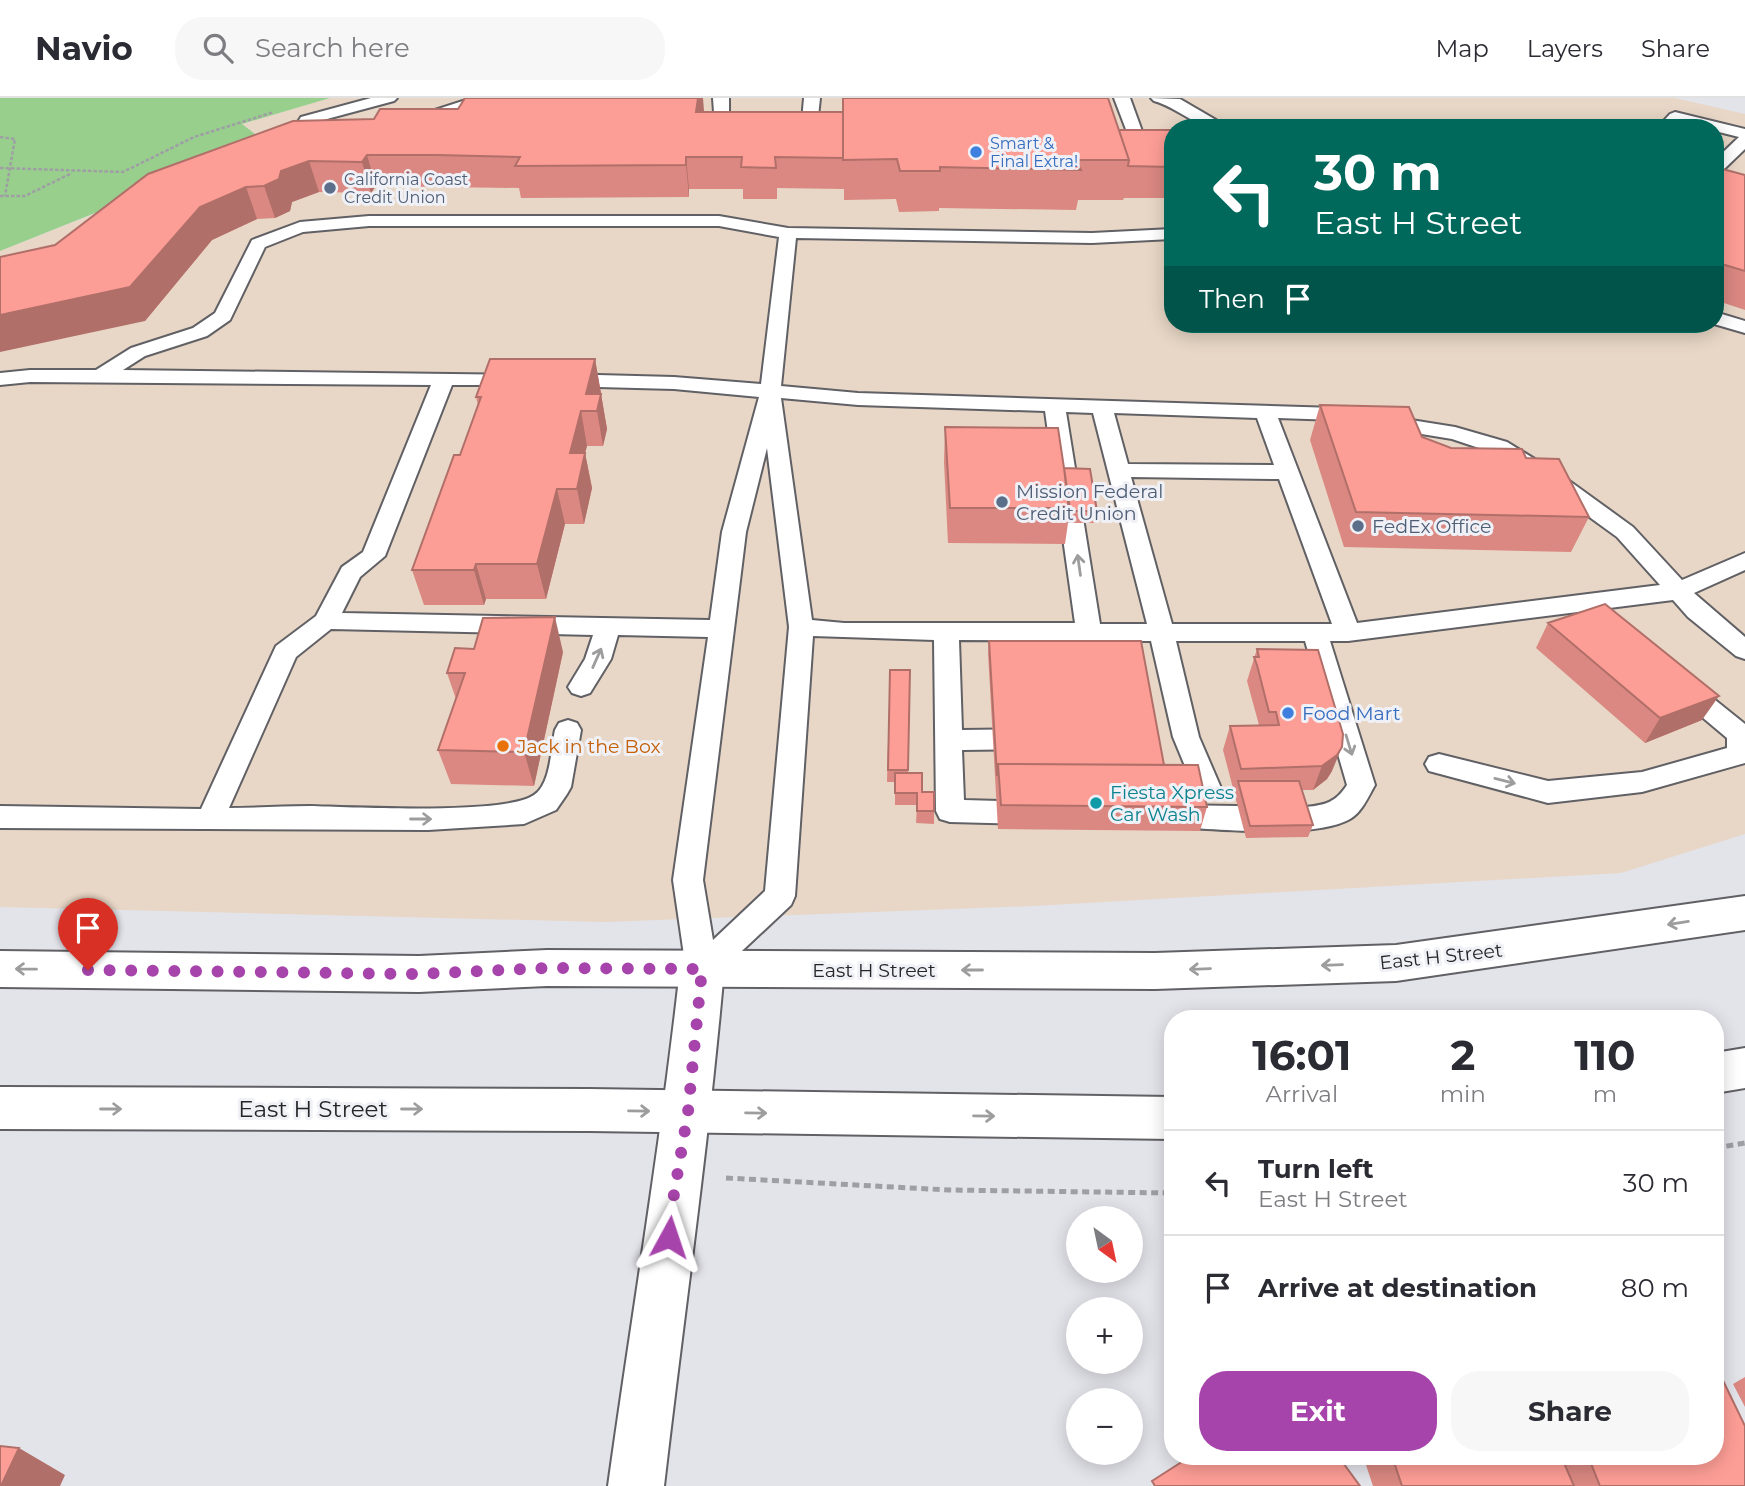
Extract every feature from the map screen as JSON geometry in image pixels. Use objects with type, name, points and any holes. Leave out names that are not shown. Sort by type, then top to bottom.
[{"type":"main road","name":"East H Street","points":[[0,969],[419,974],[547,968],[1155,971],[1415,962],[1745,913]]},
{"type":"main road","points":[[636,1486],[677,1174],[688,1112],[702,969]]},
{"type":"main road","points":[[1724,1072],[1745,1068]]},
{"type":"main road","name":"East H Street","points":[[0,1108],[1164,1118]]},
{"type":"lane","points":[[313,144],[282,152],[306,120],[389,98]]},
{"type":"lane","points":[[402,124],[487,98]]},
{"type":"lane","points":[[721,98],[721,124],[809,126],[812,98]]},
{"type":"lane","points":[[1122,98],[1141,150],[1164,151]]},
{"type":"lane","points":[[1159,98],[1175,102],[1202,119]]},
{"type":"lane","points":[[1724,129],[1745,134]]},
{"type":"lane","points":[[1724,160],[1745,140]]},
{"type":"lane","points":[[1724,163],[1745,163]]},
{"type":"lane","points":[[99,377],[138,352],[200,332],[223,316],[258,244],[300,227],[369,221],[719,221],[788,233],[952,233],[1092,238],[1164,234]]},
{"type":"lane","points":[[702,969],[688,880],[734,532],[770,393],[788,233]]},
{"type":"lane","points":[[1724,321],[1745,327]]},
{"type":"lane","points":[[0,379],[30,376],[444,378],[674,383],[770,393],[1055,407],[1336,414],[1397,423],[1455,433],[1499,447],[1556,482],[1625,532],[1696,611],[1745,650]]},
{"type":"lane","points":[[210,820],[285,652],[326,621],[350,572],[373,556],[444,378]]},
{"type":"lane","points":[[702,969],[780,896],[801,627],[770,393]]},
{"type":"lane","points":[[1055,407],[1089,633]]},
{"type":"lane","points":[[1102,408],[1162,633],[1176,737],[1207,788]]},
{"type":"lane","points":[[1265,412],[1348,633]]},
{"type":"lane","points":[[1118,470],[1287,472]]},
{"type":"lane","points":[[801,627],[844,631],[1348,633],[1678,591],[1745,561]]},
{"type":"lane","points":[[1580,603],[1612,630]]},
{"type":"lane","points":[[326,621],[722,629]]},
{"type":"lane","points":[[581,687],[598,659],[608,627]]},
{"type":"lane","points":[[947,632],[950,811],[1064,813]]},
{"type":"lane","points":[[1144,815],[1335,815],[1352,802],[1361,785],[1315,633]]},
{"type":"lane","points":[[1439,764],[1548,792],[1642,782],[1740,754],[1741,735],[1655,665]]},
{"type":"lane","points":[[0,817],[428,819],[524,813],[546,802],[557,787],[568,730]]},
{"type":"lane","points":[[949,740],[1060,738]]},
{"type":"path","points":[[0,168],[123,172],[194,137],[247,119],[294,107],[344,110]]},
{"type":"path","points":[[0,137],[15,139],[2,196],[25,196],[73,172]]},
{"type":"path","points":[[1724,1147],[1745,1143]]},
{"type":"path","points":[[677,1174],[855,1188],[966,1193],[1164,1193]]},
{"type":"shaded area","points":[[330,98],[1675,98],[1745,114],[1745,834],[1621,873],[1034,906],[605,922],[0,907],[0,251],[268,145],[242,124]]},
{"type":"green space","points":[[0,98],[330,98],[242,124],[268,144],[0,251]]},
{"type":"building","points":[[465,98],[698,98],[696,112],[843,112],[843,158],[775,157],[776,168],[741,167],[742,157],[686,157],[686,165],[515,166],[520,157],[437,155],[367,155],[362,162],[309,161],[281,171],[279,179],[264,186],[246,187],[200,207],[130,287],[0,315],[0,257],[55,245],[148,174],[293,121],[374,119],[380,109],[458,109]]},
{"type":"building","points":[[843,98],[1108,98],[1129,160],[1075,160],[1081,170],[940,167],[940,171],[900,171],[897,159],[843,160]]},
{"type":"building","points":[[1119,130],[1164,130],[1164,167],[1128,166],[1129,160]]},
{"type":"building","points":[[1724,169],[1745,175],[1745,271],[1724,265]]},
{"type":"building","points":[[490,359],[595,359],[586,394],[601,394],[597,411],[581,411],[570,453],[585,453],[577,489],[557,489],[537,564],[476,564],[474,570],[412,570],[454,455],[460,455],[481,397],[476,397]]},
{"type":"building","points":[[1320,405],[1409,407],[1422,437],[1451,448],[1522,449],[1526,458],[1559,459],[1589,517],[1356,512]]},
{"type":"building","points":[[945,427],[1058,428],[1070,508],[950,508]]},
{"type":"building","points":[[1064,468],[1090,469],[1097,511],[1069,511]]},
{"type":"building","points":[[1605,604],[1719,696],[1660,718],[1548,623]]},
{"type":"building","points":[[555,617],[524,752],[438,750],[465,673],[447,673],[455,648],[474,649],[483,618]]},
{"type":"building","points":[[989,641],[1141,641],[1164,765],[998,764],[997,776]]},
{"type":"building","name":"Food Mart","points":[[1257,649],[1318,650],[1343,734],[1342,747],[1337,755],[1322,766],[1241,769],[1230,726],[1279,725],[1276,712],[1269,712],[1254,657],[1259,657]]},
{"type":"building","points":[[890,670],[910,670],[908,770],[888,770]]},
{"type":"building","points":[[998,764],[1198,765],[1207,807],[1001,805]]},
{"type":"building","points":[[895,773],[922,773],[922,792],[934,792],[934,811],[917,811],[917,793],[895,793]]},
{"type":"building","points":[[1238,781],[1299,781],[1313,825],[1250,826]]},
{"type":"building","points":[[1724,1383],[1745,1426],[1745,1486],[1600,1486],[1592,1465],[1724,1465]]},
{"type":"building","points":[[0,1446],[19,1448],[1,1486],[0,1486]]},
{"type":"building","points":[[1177,1465],[1345,1465],[1360,1486],[1155,1486],[1152,1481]]},
{"type":"building","points":[[1395,1465],[1565,1465],[1574,1486],[1402,1486]]},
{"type":"place","name":"Smart & Final Extra!","points":[[976,152]]},
{"type":"place","name":"California Coast Credit Union","points":[[330,188]]},
{"type":"place","name":"Mission Federal Credit Union","points":[[1002,502]]},
{"type":"place","name":"FedEx Office","points":[[1358,526]]},
{"type":"place","name":"Food Mart","points":[[1288,713]]},
{"type":"place","name":"Jack in the Box","points":[[503,746]]},
{"type":"place","name":"Fiesta Xpress Car Wash","points":[[1096,803]]},
{"type":"route","points":[[88,970],[419,974],[547,968],[702,969],[688,1112],[669,1237]]}]
